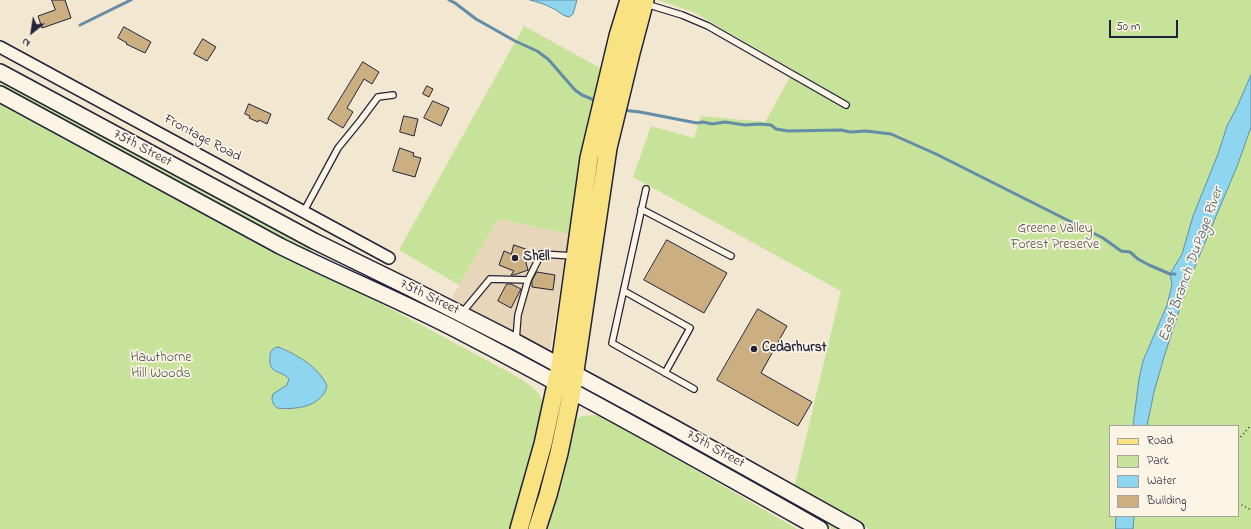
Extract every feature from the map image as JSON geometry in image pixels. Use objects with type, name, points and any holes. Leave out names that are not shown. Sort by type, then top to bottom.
[{"type":"main road","points":[[519,529],[544,444],[560,366],[589,158],[618,36],[640,1]]},
{"type":"main road","points":[[537,529],[548,496],[559,453],[572,391],[608,148],[631,53],[640,1]]},
{"type":"main road","name":"75th Street","points":[[0,72],[314,241],[516,342],[856,529]]},
{"type":"main road","name":"75th Street","points":[[0,94],[280,246],[398,301],[572,391],[667,442],[820,529]]},
{"type":"street","name":"Frontage Road","points":[[0,47],[389,258]]},
{"type":"lane","points":[[640,1],[682,15],[708,26],[846,105]]},
{"type":"lane","points":[[304,211],[338,148],[378,97],[393,95]]},
{"type":"lane","points":[[646,189],[612,343],[694,389]]},
{"type":"lane","points":[[641,209],[730,256]]},
{"type":"lane","points":[[516,342],[518,315],[528,280],[541,254],[575,256]]},
{"type":"lane","points":[[461,314],[490,278],[528,280]]},
{"type":"lane","points":[[624,291],[690,328],[665,373]]},
{"type":"path","points":[[1239,439],[1251,425]]},
{"type":"path","points":[[1239,504],[1251,510]]},
{"type":"shaded area","points":[[498,219],[569,234],[550,350],[450,301]]},
{"type":"green space","name":"Greene Valley Forest Preserve","points":[[658,0],[1251,0],[1251,529],[869,529],[794,488],[841,291],[633,177],[651,126],[694,138],[701,116],[765,122],[794,70],[693,12]]},
{"type":"green space","points":[[524,26],[602,69],[582,152],[569,234],[498,219],[459,285],[399,250]]},
{"type":"green space","points":[[0,79],[314,248],[311,254],[0,88]]},
{"type":"green space","name":"Hawthorne Hill Woods","points":[[0,99],[518,377],[532,387],[542,400],[543,411],[511,529],[0,529]]},
{"type":"green space","points":[[596,415],[606,418],[797,529],[545,529],[571,423],[582,416]]},
{"type":"green space","points":[[688,446],[762,483],[843,529],[832,529]]},
{"type":"water","points":[[530,0],[577,0],[573,14],[569,17],[547,5]]},
{"type":"water","name":"East Branch DuPage River","points":[[1251,75],[1251,127],[1238,164],[1196,264],[1181,305],[1154,392],[1147,425],[1133,425],[1139,379],[1143,361],[1167,305],[1172,285],[1170,274],[1182,254],[1193,216],[1218,154],[1227,126]]},
{"type":"water","points":[[278,347],[299,357],[313,367],[323,379],[327,386],[320,399],[307,406],[277,408],[275,406],[272,401],[273,394],[287,385],[289,379],[275,371],[271,366],[271,351]]},
{"type":"water","points":[[1116,517],[1134,517],[1133,529],[1116,529]]},
{"type":"building","points":[[52,0],[65,0],[71,18],[42,28],[38,16],[55,10]]},
{"type":"building","points":[[124,27],[151,42],[145,53],[126,44],[127,43],[118,38]]},
{"type":"building","points":[[203,39],[216,47],[207,61],[194,54]]},
{"type":"building","points":[[363,62],[379,72],[372,84],[364,79],[347,108],[353,112],[343,128],[328,119]]},
{"type":"building","points":[[427,86],[433,89],[429,97],[423,94]]},
{"type":"building","points":[[433,101],[449,108],[441,126],[424,118]]},
{"type":"building","points":[[249,104],[271,114],[267,124],[259,120],[258,122],[249,118],[250,116],[245,114]]},
{"type":"building","points":[[404,116],[418,119],[414,136],[400,132]]},
{"type":"building","points":[[400,148],[414,153],[413,156],[421,158],[415,177],[393,171]]},
{"type":"building","points":[[667,240],[727,273],[704,313],[644,280]]},
{"type":"building","name":"Shell","points":[[514,245],[531,251],[526,263],[528,270],[511,275],[514,271],[499,265],[504,251],[511,254]]},
{"type":"building","name":"Shell","points":[[537,272],[555,275],[553,290],[532,287],[532,281]]},
{"type":"building","name":"Shell","points":[[507,284],[511,284],[521,289],[511,308],[498,301]]},
{"type":"building","name":"Cedarhurst","points":[[758,309],[787,326],[761,373],[812,402],[798,426],[717,380]]},
{"type":"waterway","points":[[80,25],[131,0]]},
{"type":"waterway","points":[[449,0],[476,19],[515,41],[537,51],[548,59],[575,90],[594,100]]},
{"type":"waterway","name":"East Branch DuPage River","points":[[622,110],[697,123],[703,122],[712,124],[725,122],[745,125],[760,124],[771,125],[776,129],[788,131],[841,130],[850,132],[866,131],[891,134],[936,154],[1103,238],[1121,251],[1130,252],[1138,259],[1149,265],[1170,274],[1175,274]]},
{"type":"place","name":"Shell","points":[[515,258]]},
{"type":"place","name":"Cedarhurst","points":[[754,349]]}]
